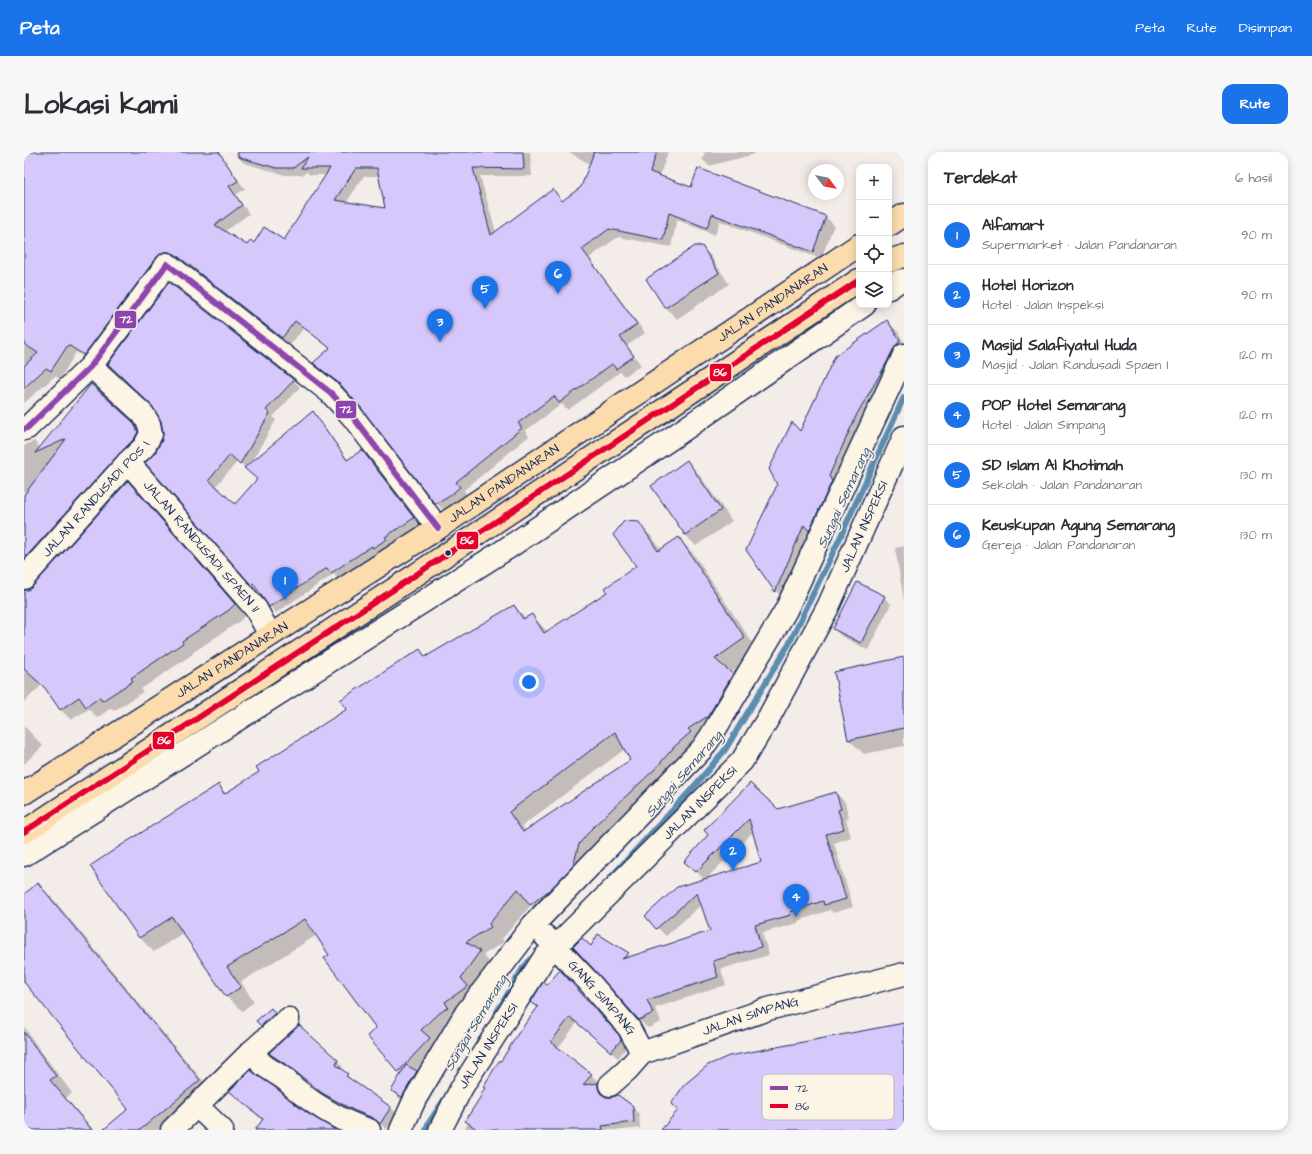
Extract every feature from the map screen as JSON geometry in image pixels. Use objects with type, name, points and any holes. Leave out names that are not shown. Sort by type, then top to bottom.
[{"type":"main road","points":[[892,223],[904,215]]},
{"type":"main road","name":"JALAN PANDANARAN","points":[[24,793],[270,634],[438,528],[856,247]]},
{"type":"main road","points":[[892,260],[904,256]]},
{"type":"main road","name":"JALAN PANDANARAN","points":[[24,832],[393,590],[856,282]]},
{"type":"street","points":[[24,429],[27,428],[91,366],[167,264],[331,393],[352,416],[438,528]]},
{"type":"street","points":[[892,286],[899,281],[904,280]]},
{"type":"street","points":[[24,855],[506,549],[860,308]]},
{"type":"street","points":[[401,1130],[415,1099],[466,1013],[544,935],[702,749],[711,736],[786,610],[904,355]]},
{"type":"street","name":"JALAN RANDUSADI POS I","points":[[24,578],[128,462],[144,447],[151,434],[149,424],[143,414],[91,366]]},
{"type":"street","name":"JALAN INSPEKSI","points":[[440,1130],[462,1087],[544,958],[544,935],[742,761],[769,717],[828,606],[904,437]]},
{"type":"street","name":"JALAN RANDUSADI SPAEN II","points":[[128,462],[256,609],[270,634]]},
{"type":"street","name":"GANG SIMPANG","points":[[544,935],[628,1028],[642,1053]]},
{"type":"street","name":"JALAN SIMPANG","points":[[610,1085],[642,1053],[768,1009],[904,974]]},
{"type":"street","points":[[172,1130],[251,1052],[288,1019]]},
{"type":"street","points":[[251,1052],[262,1063],[306,1097],[350,1123],[369,1130]]},
{"type":"street","points":[[197,1106],[222,1130]]},
{"type":"building","points":[[24,152],[219,152],[238,181],[229,186],[242,205],[215,225],[247,245],[251,240],[254,243],[264,227],[284,240],[330,168],[301,168],[308,157],[293,168],[276,168],[238,157],[238,152],[523,152],[524,169],[473,168],[491,235],[553,189],[562,201],[581,187],[594,152],[657,152],[650,172],[691,187],[698,168],[826,216],[813,252],[712,214],[707,228],[669,213],[663,240],[609,229],[582,249],[637,324],[620,337],[634,356],[616,369],[612,364],[559,403],[554,396],[518,423],[522,428],[456,482],[460,487],[447,498],[435,504],[361,408],[340,384],[313,363],[330,348],[295,321],[282,338],[175,254],[163,252],[157,257],[84,355],[68,345],[51,371],[46,368],[24,388],[24,366],[38,353],[24,344]],"holes":[[[356,168],[377,168],[385,208],[335,200]]]},
{"type":"building","points":[[695,246],[702,246],[719,273],[665,308],[646,279]]},
{"type":"building","points":[[169,282],[294,380],[266,410],[270,413],[240,464],[230,455],[209,480],[235,504],[257,479],[244,468],[313,411],[347,460],[362,450],[414,518],[385,537],[387,539],[373,548],[372,546],[331,573],[327,568],[269,607],[253,583],[251,585],[145,463],[155,453],[162,440],[163,432],[161,421],[151,405],[108,364]]},
{"type":"building","points":[[887,320],[900,340],[857,414],[829,476],[832,481],[809,531],[804,525],[775,592],[746,550],[777,485],[769,469],[792,422],[800,431],[835,356]]},
{"type":"building","points":[[91,384],[133,422],[138,432],[134,439],[24,559],[24,495],[66,439],[35,453]]},
{"type":"building","points":[[687,460],[721,510],[685,535],[651,486]]},
{"type":"building","points":[[128,481],[235,604],[229,610],[182,641],[183,643],[131,678],[133,681],[102,701],[100,697],[86,707],[79,697],[60,710],[45,688],[24,669],[24,590],[28,590],[33,586]]},
{"type":"building","points":[[624,521],[639,522],[658,551],[679,537],[745,638],[715,659],[733,674],[708,716],[688,729],[691,732],[675,746],[655,769],[593,827],[579,844],[573,866],[552,888],[530,905],[518,889],[489,924],[491,927],[466,942],[480,951],[461,978],[468,986],[445,1002],[448,1007],[433,1018],[421,1030],[430,1038],[398,1072],[367,1036],[376,1028],[324,958],[329,955],[305,919],[227,967],[241,987],[226,997],[172,917],[139,938],[90,866],[219,784],[224,794],[259,772],[256,767],[347,709],[340,700],[420,649],[425,657],[514,605],[523,619],[532,614],[544,633],[607,592],[605,588],[636,566],[613,535]],"holes":[[[615,732],[630,760],[523,832],[509,812]]]},
{"type":"building","points":[[857,582],[885,596],[861,643],[833,629]]},
{"type":"building","points":[[904,657],[904,728],[848,740],[834,672]]},
{"type":"building","points":[[750,783],[778,809],[836,792],[841,809],[838,810],[844,829],[826,834],[846,899],[824,905],[823,901],[790,912],[791,915],[755,925],[761,947],[713,961],[718,977],[647,1000],[653,1013],[639,1020],[573,947],[582,938],[591,946],[598,934],[629,953],[622,959],[710,931],[697,893],[656,929],[645,916],[677,887],[761,862],[749,819],[696,872],[684,862],[708,835],[704,830]]},
{"type":"building","points":[[38,883],[200,1080],[140,1130],[103,1130],[128,1109],[24,982],[24,894]]},
{"type":"building","points":[[560,970],[619,1035],[621,1040],[611,1052],[570,1017],[551,1042],[592,1074],[583,1085],[598,1083],[600,1093],[606,1097],[618,1095],[633,1106],[634,1122],[602,1126],[603,1130],[478,1130],[465,1121],[481,1096],[480,1095],[485,1088],[483,1087],[499,1061],[501,1061],[519,1032],[538,1007],[531,1002],[543,982],[547,985]]},
{"type":"building","points":[[271,1008],[275,1013],[261,1026],[256,1021]]},
{"type":"building","points":[[904,1023],[904,1130],[661,1130],[678,1110],[671,1104],[684,1085],[708,1065],[729,1056]]},
{"type":"building","points":[[299,1025],[338,1060],[336,1065],[348,1074],[346,1076],[391,1107],[380,1124],[373,1118],[353,1110],[322,1093],[291,1068],[269,1053]]},
{"type":"building","points":[[24,1032],[56,1076],[50,1080],[92,1130],[24,1130]]},
{"type":"building","points":[[406,1065],[417,1071],[402,1097],[391,1091]]},
{"type":"building","points":[[251,1070],[307,1113],[336,1130],[255,1130],[263,1119],[229,1091]]},
{"type":"waterway","name":"Sungai Semarang","points":[[610,878],[691,790],[725,750],[789,644],[839,540],[904,397]]},
{"type":"waterway","name":"Sungai Semarang","points":[[497,1012],[523,968],[534,956]]},
{"type":"waterway","name":"Sungai Semarang","points":[[426,1130],[428,1124],[444,1100]]},
{"type":"transit line","name":"72","points":[[24,429],[27,428],[91,366],[167,264],[331,393],[352,416],[438,528]]},
{"type":"transit line","name":"86","points":[[24,832],[393,590],[856,282]]},
{"type":"place","name":"Keuskupan Agung Semarang","points":[[558,294]]},
{"type":"place","name":"SD Islam Al Khotimah","points":[[485,309]]},
{"type":"place","name":"Masjid Salafiyatul Huda","points":[[440,342]]},
{"type":"place","name":"Alfamart","points":[[285,600]]},
{"type":"place","name":"Hotel Horizon","points":[[733,871]]},
{"type":"place","name":"POP Hotel Semarang","points":[[796,917]]}]
